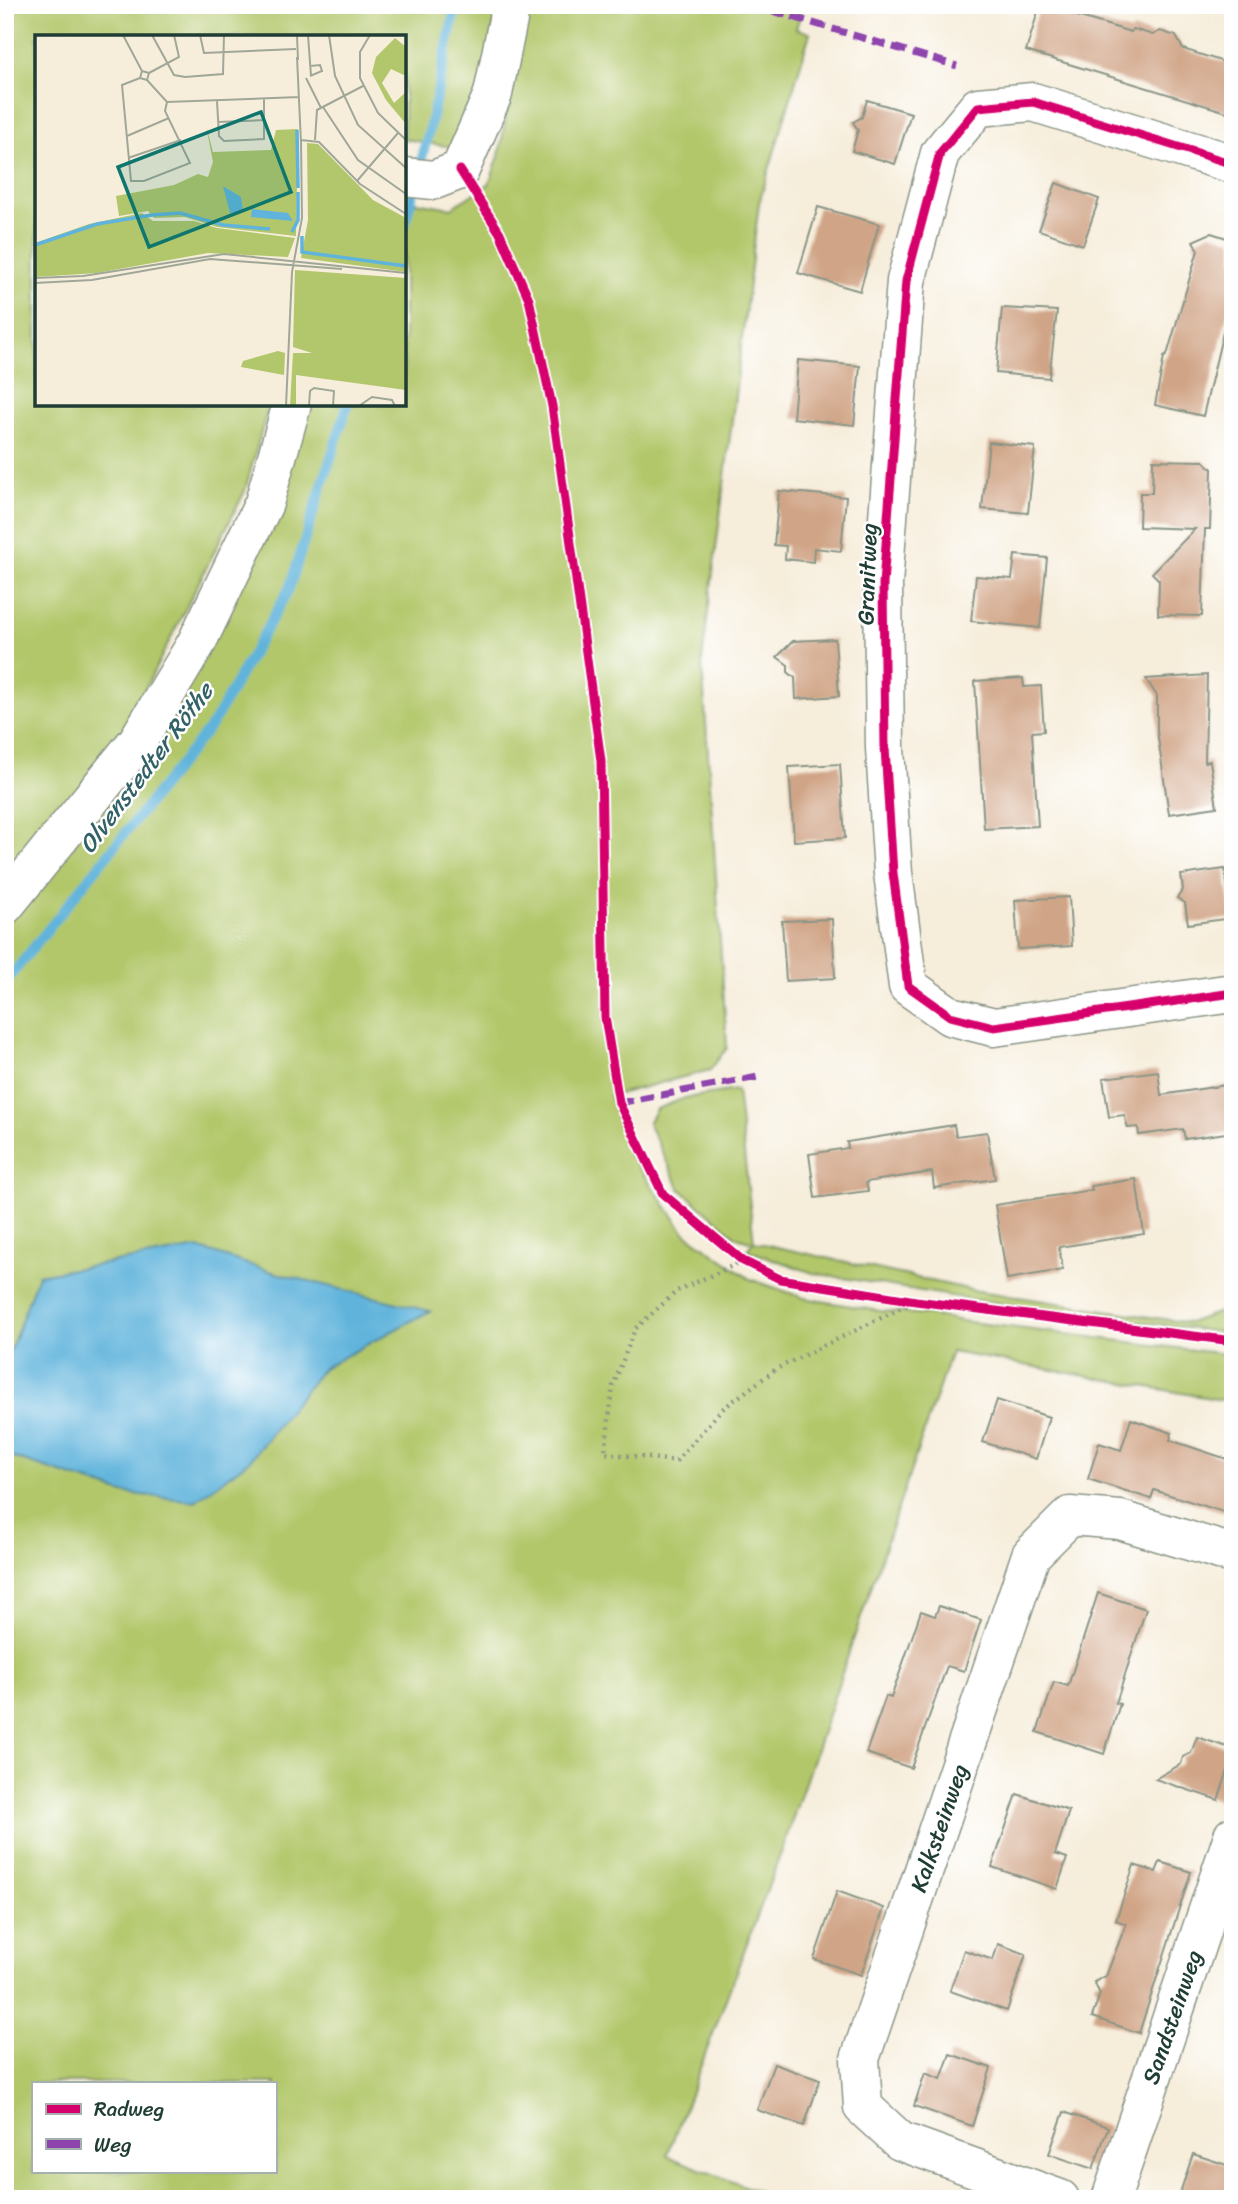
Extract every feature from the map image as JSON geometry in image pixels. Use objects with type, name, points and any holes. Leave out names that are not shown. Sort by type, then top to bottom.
[{"type":"street","points":[[419,179],[460,170],[493,94],[511,5]]},
{"type":"street","name":"Granitweg","points":[[1233,164],[1033,102],[978,107],[940,153],[906,281],[883,584],[885,748],[894,873],[908,986],[950,1016],[994,1027],[1233,993]]},
{"type":"street","points":[[5,905],[136,741],[196,644],[264,503],[291,406]]},
{"type":"street","name":"Kalksteinweg","points":[[1060,2199],[900,2141],[863,2107],[860,2059],[1031,1555],[1070,1516],[1119,1520],[1233,1554]]},
{"type":"street","name":"Sandsteinweg","points":[[1111,2199],[1233,1836]]},
{"type":"path","points":[[743,1261],[677,1291],[635,1329],[613,1386],[605,1453],[676,1461],[721,1410],[776,1369],[916,1301]]},
{"type":"green space","points":[[5,5],[497,5],[484,84],[457,148],[406,139],[406,35],[35,35],[35,406],[268,406],[245,491],[120,739],[5,877]]},
{"type":"green space","points":[[526,5],[803,5],[796,29],[810,33],[759,203],[702,661],[727,1048],[710,1070],[610,1096],[628,1152],[685,1233],[750,1279],[804,1298],[880,1311],[930,1315],[1233,1355],[1233,1402],[951,1352],[782,1850],[667,2156],[777,2199],[5,2199],[5,918],[135,757],[302,406],[406,406],[406,200],[451,208],[489,184],[499,156]]},
{"type":"green space","points":[[737,1090],[754,1242],[972,1290],[1189,1323],[1233,1307],[1233,1334],[969,1299],[813,1273],[747,1250],[753,1242],[737,1237],[680,1189],[648,1123],[656,1109],[685,1098]]},
{"type":"water","points":[[198,1248],[276,1273],[430,1311],[323,1368],[250,1460],[195,1501],[123,1493],[5,1455],[5,1365],[38,1275]]},
{"type":"building","points":[[1040,5],[1131,32],[1133,29],[1153,35],[1160,31],[1176,36],[1183,49],[1233,65],[1233,114],[1026,51]]},
{"type":"building","points":[[867,100],[911,113],[895,164],[852,151],[858,130],[853,122],[862,117]]},
{"type":"building","points":[[1056,183],[1099,199],[1083,245],[1039,230]]},
{"type":"building","points":[[818,207],[879,224],[860,291],[798,273]]},
{"type":"building","points":[[1211,233],[1233,240],[1233,312],[1228,311],[1203,416],[1155,405],[1164,357],[1167,355],[1198,250],[1193,241]]},
{"type":"building","points":[[1002,308],[1057,311],[1049,378],[996,373]]},
{"type":"building","points":[[798,360],[860,366],[854,425],[793,418]]},
{"type":"building","points":[[989,442],[1035,447],[1028,513],[982,509]]},
{"type":"building","points":[[1153,460],[1204,461],[1212,469],[1210,529],[1205,529],[1202,616],[1158,615],[1159,580],[1152,573],[1195,529],[1139,527],[1140,493],[1152,493]]},
{"type":"building","points":[[779,491],[846,497],[841,551],[814,548],[813,562],[785,559],[786,546],[774,545]]},
{"type":"building","points":[[1015,555],[1047,558],[1040,628],[971,621],[976,576],[1012,579]]},
{"type":"building","points":[[835,639],[839,696],[796,699],[795,678],[788,672],[788,665],[777,657],[793,641]]},
{"type":"building","points":[[1207,675],[1205,762],[1210,761],[1217,807],[1169,814],[1157,731],[1157,696],[1146,679]]},
{"type":"building","points":[[1023,678],[1024,687],[1041,686],[1044,731],[1032,732],[1038,826],[984,829],[975,681]]},
{"type":"building","points":[[840,764],[845,838],[794,841],[789,767]]},
{"type":"building","points":[[1225,869],[1232,918],[1188,924],[1185,903],[1177,898],[1183,890],[1181,875]]},
{"type":"building","points":[[1069,897],[1072,946],[1018,949],[1015,900]]},
{"type":"building","points":[[832,919],[835,978],[786,981],[782,921]]},
{"type":"building","points":[[1158,1071],[1161,1095],[1233,1084],[1233,1132],[1185,1139],[1183,1129],[1139,1135],[1138,1127],[1128,1128],[1124,1115],[1109,1117],[1103,1078]]},
{"type":"building","points":[[954,1125],[956,1136],[987,1132],[995,1179],[934,1188],[932,1172],[866,1182],[868,1191],[815,1198],[809,1154],[848,1148],[847,1142]]},
{"type":"building","points":[[1136,1179],[1144,1234],[1059,1247],[1063,1270],[1007,1279],[995,1205],[1092,1190],[1091,1186]]},
{"type":"building","points":[[997,1400],[1049,1417],[1036,1459],[983,1442]]},
{"type":"building","points":[[1131,1419],[1172,1433],[1170,1440],[1233,1461],[1233,1515],[1154,1490],[1151,1499],[1088,1479],[1099,1443],[1121,1450]]},
{"type":"building","points":[[1098,1593],[1146,1609],[1116,1703],[1120,1704],[1104,1754],[1037,1732],[1054,1682],[1068,1686]]},
{"type":"building","points":[[939,1606],[981,1620],[964,1671],[947,1666],[911,1768],[866,1753],[886,1696],[891,1698],[921,1611],[935,1616]]},
{"type":"building","points":[[1197,1737],[1233,1749],[1218,1800],[1155,1779],[1181,1764],[1183,1757],[1191,1753]]},
{"type":"building","points":[[1017,1794],[1069,1811],[1055,1854],[1067,1858],[1057,1889],[992,1867]]},
{"type":"building","points":[[1160,1862],[1191,1872],[1139,2033],[1092,2017],[1100,1994],[1094,1982],[1106,1976],[1126,1924],[1116,1920],[1134,1865],[1156,1872]]},
{"type":"building","points":[[837,1891],[884,1908],[861,1975],[814,1959]]},
{"type":"building","points":[[998,1944],[1026,1954],[1007,2011],[950,1991],[964,1950],[993,1960]]},
{"type":"building","points":[[950,2054],[991,2068],[972,2126],[914,2106],[925,2073],[941,2079]]},
{"type":"building","points":[[774,2064],[820,2080],[804,2126],[757,2110]]},
{"type":"building","points":[[1064,2112],[1108,2127],[1093,2169],[1049,2154]]},
{"type":"building","points":[[1193,2154],[1233,2167],[1233,2199],[1178,2199]]},
{"type":"waterway","name":"Olvenstedter Röthe","points":[[406,219],[428,135],[456,5]]},
{"type":"waterway","name":"Olvenstedter Röthe","points":[[5,983],[213,723],[289,589],[347,406]]},
{"type":"marked path","points":[[752,5],[957,66]]},
{"type":"marked path","points":[[619,1103],[758,1077]]},
{"type":"cycle path","points":[[1233,164],[1033,102],[978,107],[940,153],[906,281],[883,584],[885,748],[893,873],[908,986],[950,1016],[994,1027],[1233,993]]},
{"type":"cycle path","points":[[460,170],[500,233],[529,299],[552,406],[601,761],[605,1017],[619,1103],[663,1194],[743,1261],[780,1279],[916,1301],[1233,1341]]}]
